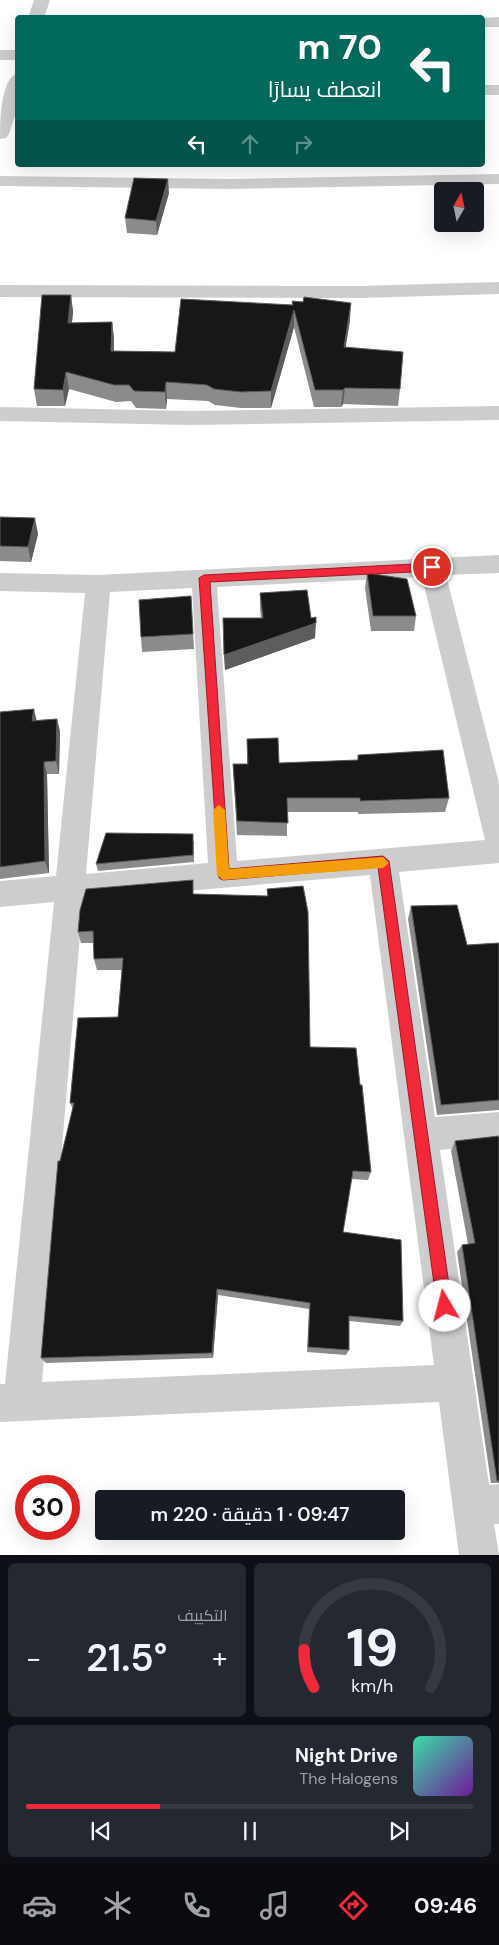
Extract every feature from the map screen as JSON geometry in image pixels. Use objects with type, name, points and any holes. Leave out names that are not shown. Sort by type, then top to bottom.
[{"type":"street","points":[[37,15],[42,0]]},
{"type":"street","points":[[485,22],[499,22]]},
{"type":"street","points":[[0,55],[15,55]]},
{"type":"street","points":[[1,127],[15,90]]},
{"type":"street","points":[[485,90],[499,90]]},
{"type":"street","points":[[0,181],[230,184],[499,179]]},
{"type":"street","points":[[0,291],[358,292],[499,288]]},
{"type":"street","points":[[0,414],[191,418],[499,412]]},
{"type":"street","points":[[0,582],[98,584],[499,564]]},
{"type":"street","points":[[432,567],[499,839]]},
{"type":"street","points":[[204,578],[223,875]]},
{"type":"street","points":[[98,584],[70,888],[11,1402],[455,1382]]},
{"type":"street","points":[[0,894],[499,851]]},
{"type":"street","points":[[383,861],[455,1382],[486,1505],[479,1555]]},
{"type":"street","points":[[421,1134],[499,1128]]},
{"type":"building","points":[[134,178],[168,179],[156,221],[125,218]]},
{"type":"building","points":[[42,295],[71,295],[68,323],[112,322],[111,351],[175,352],[181,299],[293,305],[292,301],[303,302],[304,297],[351,303],[344,347],[403,352],[400,389],[345,388],[343,390],[315,390],[294,310],[271,391],[241,392],[214,389],[207,385],[166,382],[165,392],[134,391],[129,385],[114,385],[66,372],[63,390],[34,389]]},
{"type":"building","points":[[0,517],[35,518],[28,547],[0,546]]},
{"type":"building","points":[[367,573],[407,579],[416,616],[373,616]]},
{"type":"building","points":[[307,590],[311,618],[316,617],[316,623],[224,655],[223,618],[263,618],[260,593]]},
{"type":"building","points":[[191,596],[193,634],[141,637],[139,600]]},
{"type":"building","points":[[34,709],[32,721],[57,719],[56,761],[44,762],[45,861],[0,867],[0,712]]},
{"type":"building","points":[[278,738],[279,763],[358,760],[358,755],[443,750],[449,798],[360,801],[360,798],[287,798],[288,823],[237,821],[233,764],[248,764],[247,739]]},
{"type":"building","points":[[106,833],[193,834],[193,855],[96,864]]},
{"type":"building","points":[[193,880],[193,894],[268,896],[267,889],[303,886],[308,912],[310,1047],[356,1048],[360,1085],[362,1085],[371,1172],[353,1171],[343,1232],[401,1240],[403,1321],[349,1316],[349,1350],[308,1347],[310,1303],[217,1289],[212,1353],[41,1358],[58,1161],[60,1161],[74,1103],[70,1103],[78,1018],[118,1017],[123,958],[94,959],[93,931],[78,932],[80,910],[86,889]]},
{"type":"building","points":[[457,905],[467,945],[499,943],[499,1100],[441,1105],[411,906]]},
{"type":"building","points":[[499,1136],[499,1481],[497,1481],[462,1245],[475,1243],[455,1141]]},
{"type":"slow traffic","points":[[219,810],[223,875],[383,861],[383,863]]},
{"type":"route","points":[[432,567],[204,578],[223,875],[383,861],[445,1306]]}]
